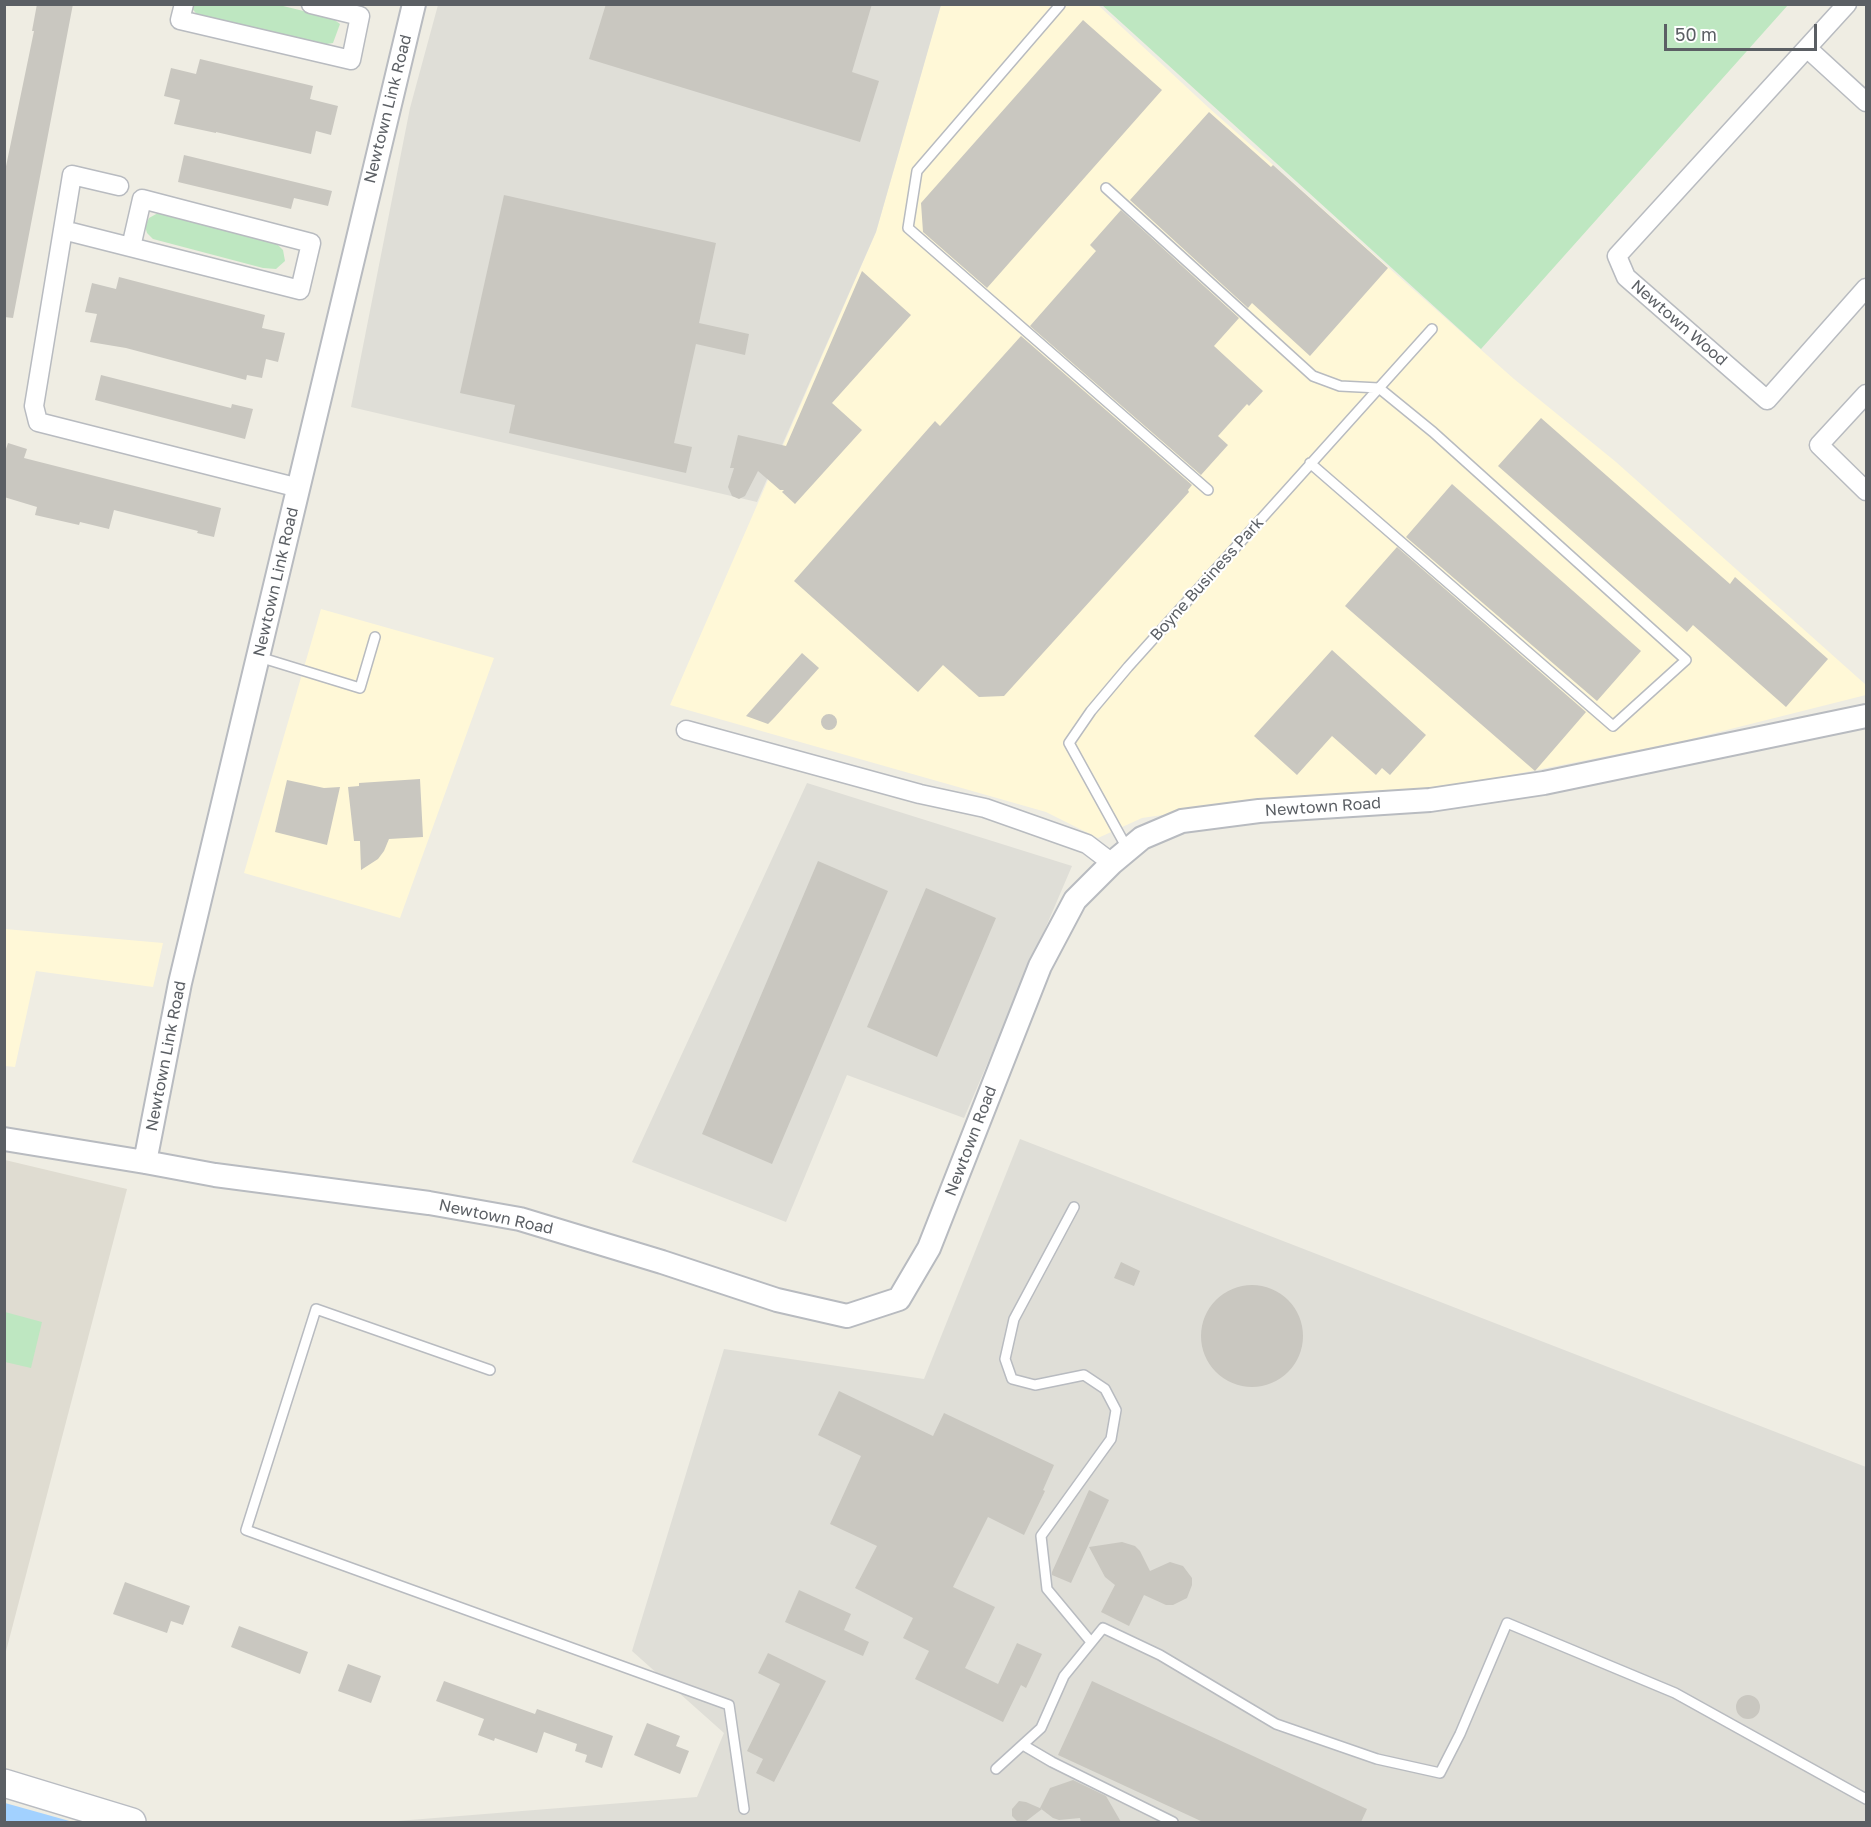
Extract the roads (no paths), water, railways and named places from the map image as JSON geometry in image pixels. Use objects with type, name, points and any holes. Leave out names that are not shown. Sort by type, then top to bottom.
[{"type":"main road","points":[[4,1783],[132,1822]]},
{"type":"street","points":[[183,4],[180,20],[351,60],[360,15],[311,4]]},
{"type":"street","name":"Newtown Link Road","points":[[145,1162],[180,983],[414,4]]},
{"type":"street","name":"Newtown Wood","points":[[1847,4],[1617,256],[1626,276],[1767,400],[1866,288]]},
{"type":"street","points":[[1807,48],[1866,102]]},
{"type":"street","points":[[119,186],[72,175],[34,406],[38,422],[299,488]]},
{"type":"street","points":[[63,230],[300,290],[311,243],[142,199],[132,247]]},
{"type":"street","points":[[1866,394],[1819,446],[1866,491]]},
{"type":"street","name":"Newtown Road","points":[[4,1139],[215,1175],[429,1203],[520,1219],[777,1300],[847,1316],[899,1299],[929,1248],[1040,966],[1075,900],[1142,838],[1182,821],[1259,811],[1431,800],[1544,783],[1866,716]]},
{"type":"street","points":[[686,730],[920,794],[985,808],[1120,856]]},
{"type":"lane","points":[[1060,5],[917,171],[908,228],[1208,490]]},
{"type":"lane","points":[[1106,188],[1313,376],[1340,386],[1379,388],[1433,432],[1686,660],[1613,726],[1310,463]]},
{"type":"lane","name":"Boyne Business Park","points":[[1120,856],[1069,743],[1091,711],[1128,667],[1432,328]]},
{"type":"lane","points":[[259,657],[360,688],[375,637]]},
{"type":"lane","points":[[1074,1207],[1014,1319],[1005,1359],[1012,1379],[1035,1385],[1084,1375],[1105,1389],[1116,1410],[1111,1439],[1041,1536],[1047,1589],[1091,1642]]},
{"type":"lane","points":[[490,1370],[316,1309],[246,1530],[729,1705],[744,1809]]},
{"type":"lane","points":[[996,1769],[1041,1728],[1064,1676],[1102,1628],[1160,1655],[1276,1724],[1377,1759],[1440,1773],[1460,1734],[1507,1623],[1675,1694],[1866,1799]]},
{"type":"lane","points":[[1023,1745],[1052,1762],[1173,1822]]},
{"type":"water","points":[[5,1803],[73,1822],[5,1822]]}]
